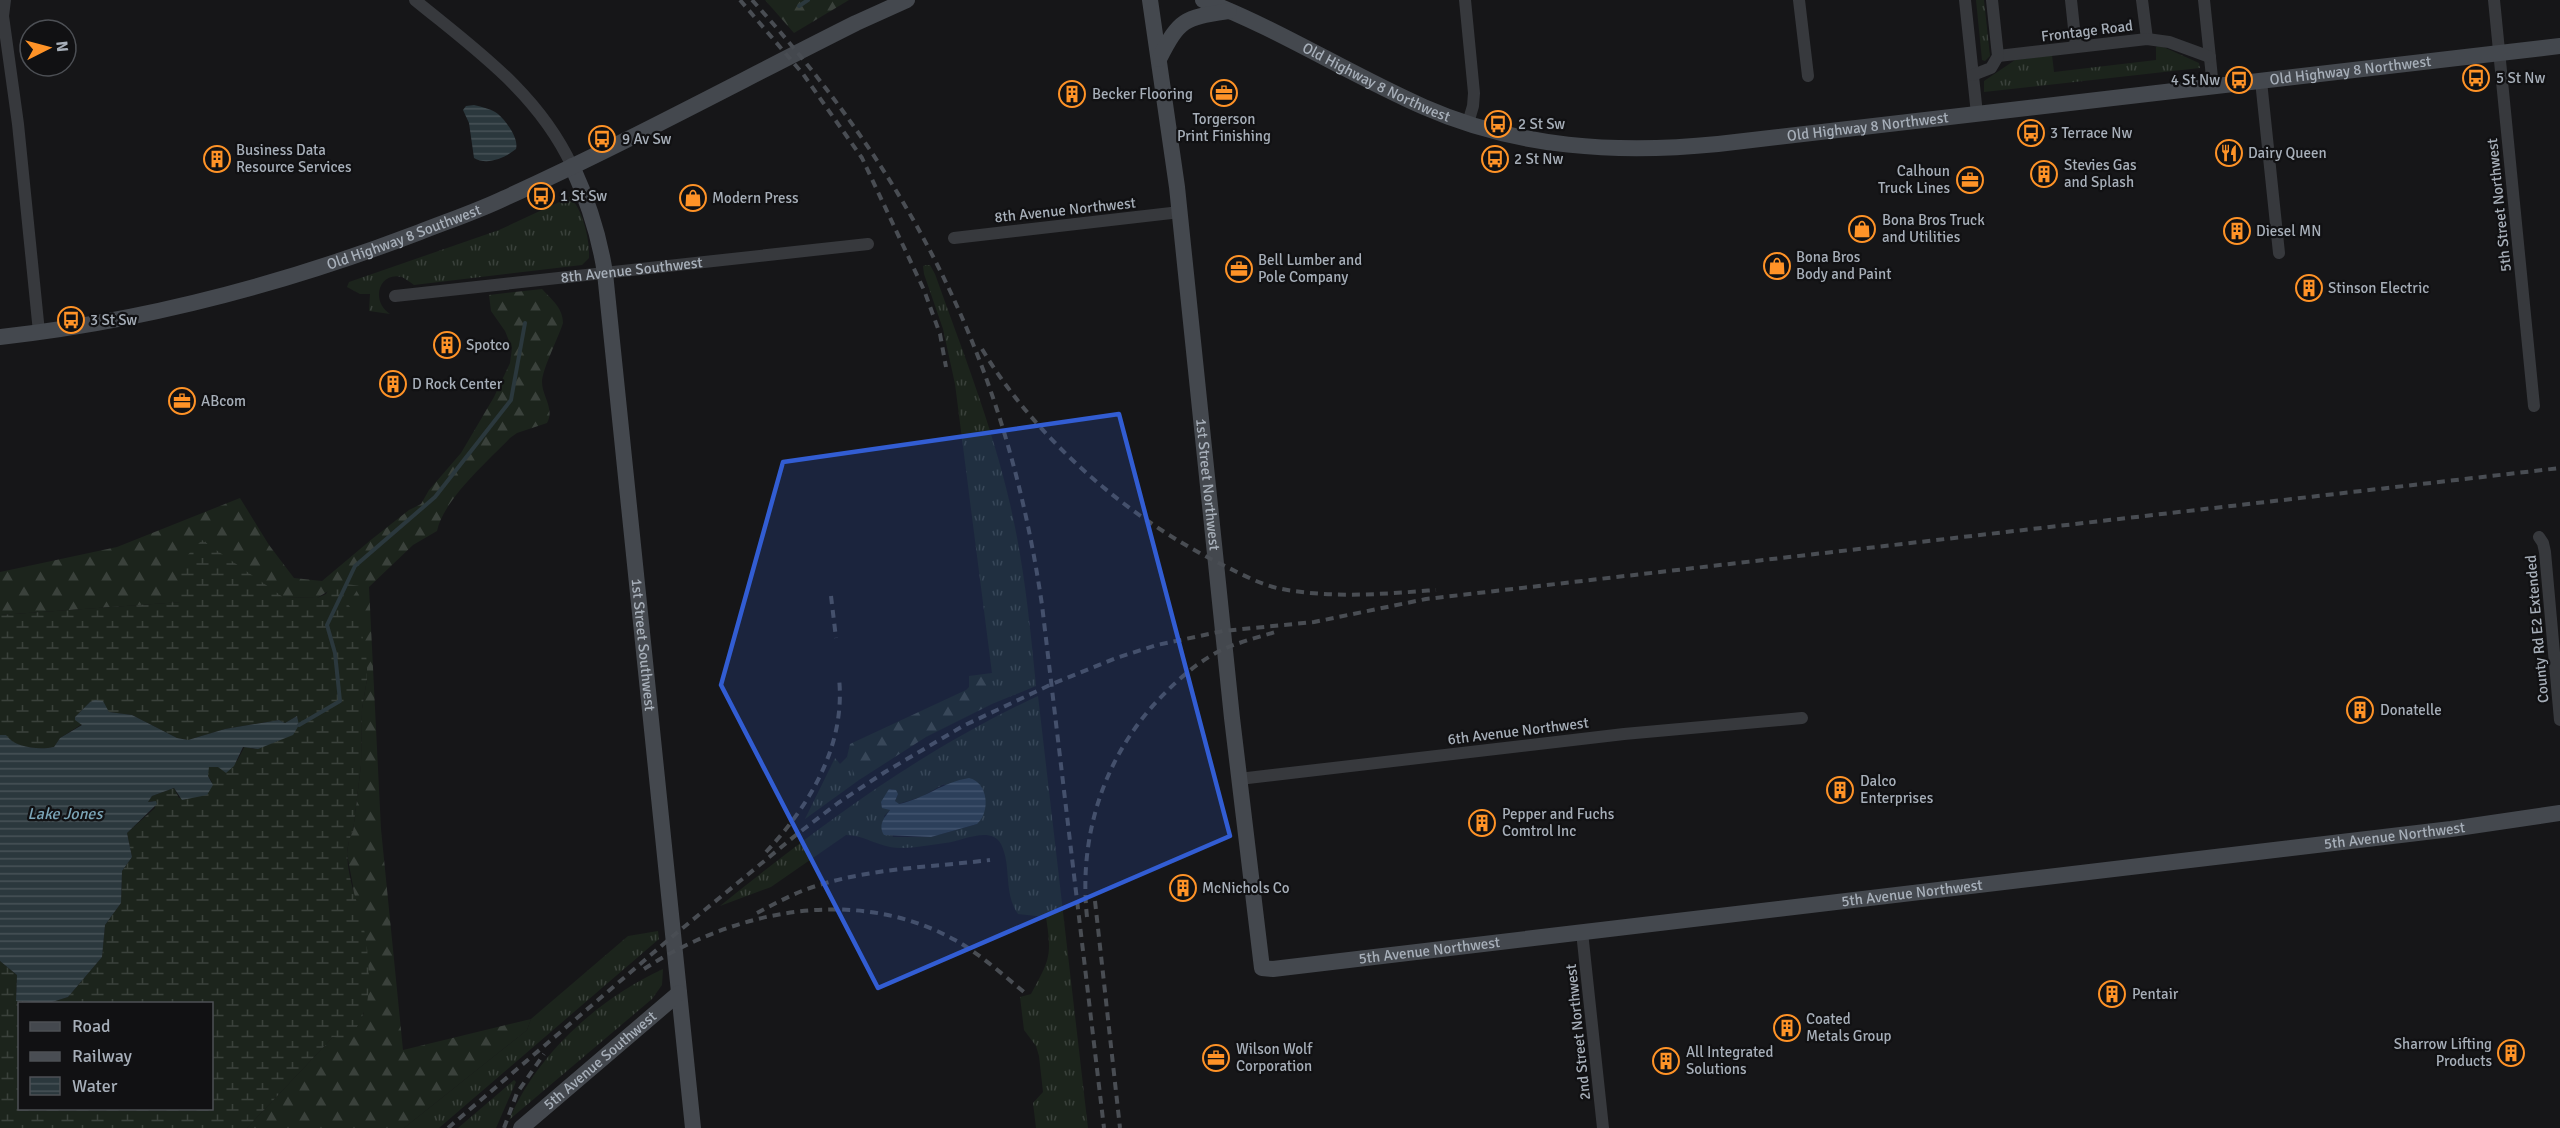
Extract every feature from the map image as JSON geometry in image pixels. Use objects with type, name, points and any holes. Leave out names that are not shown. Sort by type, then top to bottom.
[{"type":"street","points":[[5,0],[3,16],[18,124],[39,333]]},
{"type":"street","points":[[415,0],[505,75],[531,101],[553,130],[572,166]]},
{"type":"street","name":"Old Highway 8 Southwest","points":[[0,337],[39,333],[172,308],[307,272],[375,249],[503,199],[810,46],[908,0]]},
{"type":"street","name":"1st Street Northwest","points":[[1150,0],[1180,213],[1239,779],[1262,968]]},
{"type":"street","name":"Old Highway 8 Northwest","points":[[1203,0],[1231,10],[1388,90],[1468,123],[1521,138],[1560,144],[1642,149],[1718,144],[2560,46]]},
{"type":"street","points":[[1465,0],[1474,93],[1468,123]]},
{"type":"street","points":[[1799,0],[1808,76]]},
{"type":"street","points":[[1965,0],[1977,114]]},
{"type":"street","points":[[1973,75],[1991,68],[1998,56],[1992,0]]},
{"type":"street","points":[[2071,0],[2076,46]]},
{"type":"street","points":[[2142,0],[2147,39]]},
{"type":"street","points":[[2204,0],[2213,87]]},
{"type":"street","name":"5th Street Northwest","points":[[2494,0],[2534,406]]},
{"type":"street","points":[[1159,59],[1172,34],[1181,24],[1194,17],[1231,10]]},
{"type":"street","name":"Frontage Road","points":[[1998,56],[2147,39],[2169,42],[2210,57]]},
{"type":"street","points":[[2261,81],[2279,253]]},
{"type":"street","name":"1st Street Southwest","points":[[572,166],[593,215],[601,242],[605,273],[693,1128]]},
{"type":"street","name":"8th Avenue Northwest","points":[[954,238],[1180,213]]},
{"type":"street","name":"8th Avenue Southwest","points":[[395,296],[868,244]]},
{"type":"street","name":"County Rd E2 Extended","points":[[2539,537],[2546,552],[2557,653],[2560,720]]},
{"type":"street","name":"6th Avenue Northwest","points":[[1239,779],[1624,734],[1802,718]]},
{"type":"street","name":"5th Avenue Northwest","points":[[1262,968],[1273,969],[2439,830],[2560,813]]},
{"type":"street","name":"2nd Street Northwest","points":[[1582,932],[1603,1128]]},
{"type":"street","name":"5th Avenue Southwest","points":[[521,1128],[679,993]]},
{"type":"highlighted area","points":[[1119,414],[1230,836],[878,988],[721,685],[783,462]]},
{"type":"green space","points":[[765,0],[849,0],[794,33]]},
{"type":"green space","points":[[1976,0],[1984,0],[1990,56],[1985,61],[1982,60]]},
{"type":"green space","points":[[2159,45],[2199,63],[2200,68],[1984,92],[1984,81],[2015,60],[2052,55],[2054,72],[2156,60],[2156,47]]},
{"type":"green space","points":[[570,197],[579,209],[587,234],[589,258],[582,265],[414,285],[402,277],[394,276],[383,283],[379,295],[380,302],[390,314],[369,311],[370,294],[360,294],[347,287],[349,282],[499,230]]},
{"type":"green space","points":[[930,265],[935,274],[985,417],[1003,475],[1023,572],[1036,686],[992,704],[992,673],[955,384],[943,329],[924,274],[923,266]]},
{"type":"green space","points":[[542,289],[559,309],[563,318],[542,382],[550,413],[547,423],[517,433],[510,438],[457,494],[448,506],[437,531],[413,545],[369,587],[381,829],[403,1050],[531,1019],[527,1030],[404,1128],[247,1128],[333,1037],[357,1025],[364,1013],[353,886],[347,854],[349,839],[353,831],[361,765],[362,709],[367,679],[347,604],[330,590],[317,598],[283,597],[265,586],[181,562],[181,602],[0,615],[0,572],[117,547],[240,498],[269,545],[294,578],[322,581],[409,510],[421,504],[429,490],[461,453],[494,397],[510,363],[512,348],[505,331],[491,311],[489,295]]},
{"type":"green space","points":[[202,540],[283,597],[317,598],[326,594],[333,582],[360,586],[348,604],[360,622],[367,662],[367,679],[362,709],[361,765],[353,831],[347,853],[350,878],[366,943],[369,985],[366,1008],[350,1041],[333,1037],[247,1128],[0,1128],[0,961],[17,975],[16,1000],[35,1002],[18,1002],[18,1110],[213,1110],[213,1002],[52,1002],[68,997],[102,957],[105,925],[121,903],[122,871],[132,857],[127,833],[155,808],[153,801],[148,802],[152,796],[174,788],[179,798],[212,782],[208,776],[208,767],[218,767],[237,761],[245,746],[253,749],[290,735],[297,724],[297,716],[285,723],[279,720],[225,729],[188,740],[177,738],[132,715],[109,712],[90,702],[75,717],[82,724],[60,738],[54,747],[28,747],[0,735],[0,615],[181,602],[181,562]]},
{"type":"green space","points":[[992,673],[992,704],[926,737],[859,780],[856,778],[847,757],[850,744],[966,690],[969,687],[969,676]]},
{"type":"green space","points":[[1038,696],[1088,1128],[1036,1128],[1033,1103],[1043,1092],[1039,1056],[1036,1046],[1024,1030],[1020,997],[1031,994],[1046,965],[1049,949],[1048,930],[1046,917],[1018,914],[1013,906],[1004,852],[996,838],[983,835],[945,843],[897,848],[884,846],[858,836],[846,835],[771,887],[720,906],[796,846],[872,791],[952,741]],"holes":[[[944,784],[977,824],[931,837],[893,837],[884,816],[890,810],[881,805],[889,789],[898,794],[895,801],[898,804],[921,797]]]},
{"type":"green space","points":[[847,757],[859,780],[805,819],[835,758],[840,764]]},
{"type":"green space","points":[[658,931],[659,939],[439,1128],[404,1128],[527,1030],[531,1019],[628,936]]},
{"type":"green space","points":[[663,969],[662,985],[652,999],[509,1120],[535,1073],[572,1031],[616,996]]},
{"type":"green space","points":[[514,1080],[516,1082],[496,1128],[458,1128]]},
{"type":"water","points":[[466,106],[487,108],[501,117],[514,135],[516,149],[496,160],[484,161],[474,158],[469,123],[463,110]]},
{"type":"water","name":"Lake Jones","points":[[103,701],[109,712],[132,715],[177,738],[188,740],[225,729],[279,720],[285,723],[297,716],[299,725],[293,735],[258,749],[243,747],[234,766],[226,773],[218,767],[209,767],[208,776],[213,785],[207,795],[182,800],[174,788],[152,796],[148,802],[156,801],[157,804],[127,833],[132,857],[122,871],[121,903],[105,925],[102,957],[68,997],[52,1002],[16,1001],[17,975],[0,961],[0,735],[6,735],[15,743],[28,747],[54,747],[60,738],[82,725],[75,720],[75,717],[90,702]]},
{"type":"water","points":[[969,778],[980,785],[984,791],[986,805],[977,824],[931,837],[884,835],[882,825],[890,810],[882,808],[881,802],[889,789],[896,790],[898,794],[895,801],[899,804]]},
{"type":"waterway","points":[[799,6],[808,0]]},
{"type":"waterway","points":[[299,725],[340,701],[335,653],[327,625],[355,566],[435,497],[511,400],[525,323]]},
{"type":"railway","points":[[740,0],[803,74],[862,158],[924,290],[940,334],[946,367]]},
{"type":"railway","points":[[752,0],[810,68],[861,136],[906,207],[945,280],[978,355],[1005,434],[1026,517],[1042,605],[1104,1128]]},
{"type":"railway","points":[[982,349],[1004,383],[1058,446],[1122,502],[1191,548],[1258,582],[1277,588],[1337,595],[1436,590]]},
{"type":"railway","points":[[448,1128],[673,936],[838,803],[963,726],[1052,684],[1116,658],[1157,645],[1223,631],[1314,622],[1426,599],[2560,468]]},
{"type":"railway","points":[[831,596],[836,638]]},
{"type":"railway","points":[[1087,917],[1085,886],[1092,824],[1113,766],[1128,739],[1167,691],[1195,666],[1226,648],[1279,631]]},
{"type":"railway","points":[[766,852],[797,814],[822,772],[837,727],[840,703],[839,678]]},
{"type":"railway","points":[[757,913],[801,891],[837,880],[903,869],[990,860]]},
{"type":"railway","points":[[1095,901],[1120,1128]]},
{"type":"railway","points":[[644,969],[679,949],[717,932],[756,919],[796,912],[837,909],[877,913],[917,923],[955,940],[991,964],[1024,992]]},
{"type":"railway","points":[[504,1128],[517,1093],[544,1054]]},
{"type":"place","name":"5 St Nw","points":[[2476,78]]},
{"type":"place","name":"4 St Nw","points":[[2239,80]]},
{"type":"place","name":"Torgerson Print Finishing","points":[[1224,93]]},
{"type":"place","name":"Becker Flooring","points":[[1072,94]]},
{"type":"place","name":"2 St Sw","points":[[1498,124]]},
{"type":"place","name":"3 Terrace Nw","points":[[2031,133]]},
{"type":"place","name":"9 Av Sw","points":[[602,139]]},
{"type":"place","name":"Dairy Queen","points":[[2229,153]]},
{"type":"place","name":"Business Data Resource Services","points":[[217,159]]},
{"type":"place","name":"2 St Nw","points":[[1495,159]]},
{"type":"place","name":"Stevies Gas and Splash","points":[[2044,174]]},
{"type":"place","name":"Calhoun Truck Lines","points":[[1970,180]]},
{"type":"place","name":"1 St Sw","points":[[541,196]]},
{"type":"place","name":"Modern Press","points":[[693,198]]},
{"type":"place","name":"Bona Bros Truck and Utilities","points":[[1862,229]]},
{"type":"place","name":"Diesel MN","points":[[2237,231]]},
{"type":"place","name":"Bona Bros Body and Paint","points":[[1777,266]]},
{"type":"place","name":"Bell Lumber and Pole Company","points":[[1239,269]]},
{"type":"place","name":"Stinson Electric","points":[[2309,288]]},
{"type":"place","name":"3 St Sw","points":[[71,320]]},
{"type":"place","name":"Spotco","points":[[447,345]]},
{"type":"place","name":"D Rock Center","points":[[393,384]]},
{"type":"place","name":"ABcom","points":[[182,401]]},
{"type":"place","name":"Donatelle","points":[[2360,710]]},
{"type":"place","name":"Dalco Enterprises","points":[[1840,790]]},
{"type":"place","name":"Pepper and Fuchs Comtrol Inc","points":[[1482,823]]},
{"type":"place","name":"McNichols Co","points":[[1183,888]]},
{"type":"place","name":"Pentair","points":[[2112,994]]},
{"type":"place","name":"Coated Metals Group","points":[[1787,1028]]},
{"type":"place","name":"Sharrow Lifting Products","points":[[2511,1053]]},
{"type":"place","name":"Wilson Wolf Corporation","points":[[1216,1058]]},
{"type":"place","name":"All Integrated Solutions","points":[[1666,1061]]}]
